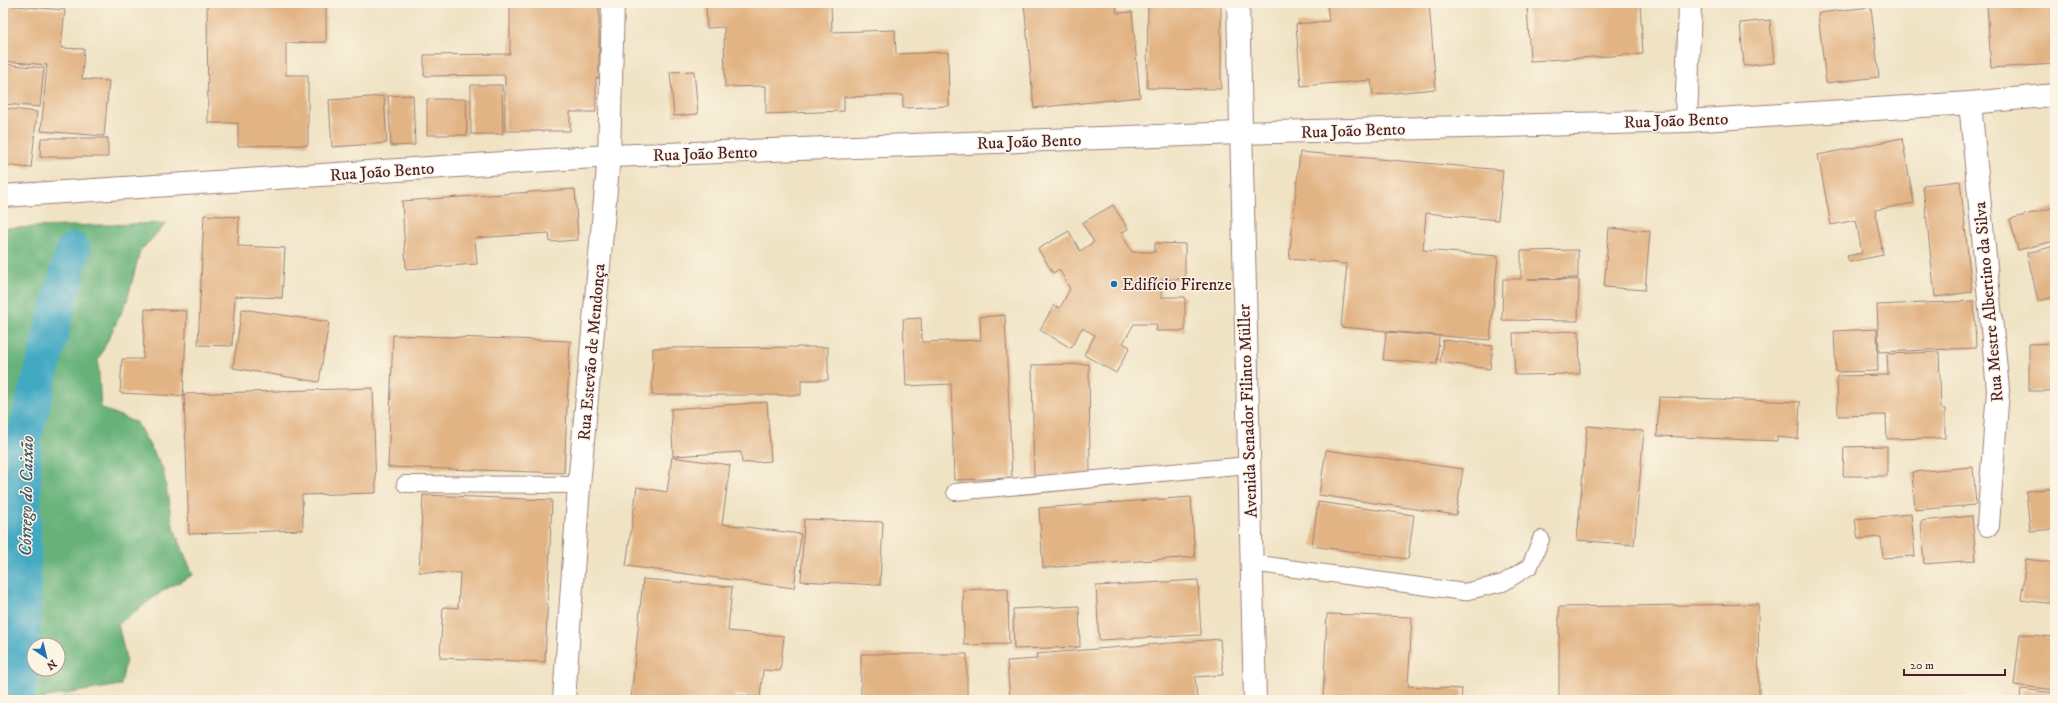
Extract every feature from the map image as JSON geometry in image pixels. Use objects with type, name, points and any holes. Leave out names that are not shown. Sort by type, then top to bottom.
[{"type":"street","name":"Rua Estevão de Mendonça","points":[[564,700],[579,485],[609,156],[613,3]]},
{"type":"street","name":"Avenida Senador Filinto Müller","points":[[1238,3],[1248,465],[1255,700]]},
{"type":"street","points":[[1686,121],[1690,3]]},
{"type":"street","name":"Rua João Bento","points":[[3,196],[609,156],[1240,133],[1686,121],[1970,103],[2055,95]]},
{"type":"street","name":"Rua Mestre Albertino da Silva","points":[[1970,103],[1998,390],[1988,525]]},
{"type":"lane","points":[[955,492],[1248,465]]},
{"type":"lane","points":[[405,484],[579,485]]},
{"type":"lane","points":[[1251,562],[1464,592],[1502,583],[1530,566],[1541,539]]},
{"type":"green space","points":[[167,223],[140,251],[127,301],[98,360],[101,408],[137,423],[163,469],[173,526],[193,575],[164,590],[118,624],[126,659],[121,685],[46,697],[45,700],[8,700],[10,670],[3,666],[3,228]]},
{"type":"building","points":[[40,3],[54,3],[54,5]]},
{"type":"building","points":[[207,3],[326,3],[326,42],[286,43],[286,75],[308,75],[308,145],[238,146],[238,123],[208,123]]},
{"type":"building","points":[[510,3],[599,3],[599,78],[596,78],[596,112],[570,112],[570,131],[505,131],[505,75],[424,76],[424,55],[510,54]]},
{"type":"building","points":[[706,3],[831,3],[832,32],[895,30],[896,54],[948,52],[949,106],[903,108],[903,95],[844,97],[844,111],[766,114],[766,86],[725,87],[724,27],[707,28]]},
{"type":"building","points":[[1024,3],[1116,3],[1117,13],[1132,12],[1140,97],[1034,108]]},
{"type":"building","points":[[1148,3],[1221,3],[1221,89],[1147,88]]},
{"type":"building","points":[[1327,3],[1429,3],[1436,89],[1373,95],[1371,80],[1301,86],[1296,24],[1329,21]]},
{"type":"building","points":[[1527,3],[1640,3],[1643,54],[1530,61]]},
{"type":"building","points":[[1987,3],[2055,3],[2055,64],[1991,68]]},
{"type":"building","points":[[3,5],[65,10],[61,48],[84,49],[82,79],[109,81],[104,136],[41,131],[47,65],[3,61]]},
{"type":"building","points":[[1871,7],[1879,77],[1826,83],[1818,13]]},
{"type":"building","points":[[1770,20],[1774,63],[1744,66],[1740,23]]},
{"type":"building","points":[[3,64],[44,68],[40,107],[3,104]]},
{"type":"building","points":[[694,71],[698,114],[674,116],[670,72]]},
{"type":"building","points":[[471,85],[502,85],[503,134],[471,134]]},
{"type":"building","points":[[413,95],[415,145],[391,146],[388,96]]},
{"type":"building","points":[[384,96],[387,143],[332,147],[329,100]]},
{"type":"building","points":[[427,99],[466,99],[467,135],[427,135]]},
{"type":"building","points":[[3,108],[37,112],[31,168],[3,165]]},
{"type":"building","points":[[41,138],[108,138],[108,157],[40,157]]},
{"type":"building","points":[[1902,138],[1914,203],[1875,210],[1883,255],[1849,262],[1847,256],[1862,253],[1856,220],[1831,225],[1818,155]]},
{"type":"building","points":[[1300,152],[1503,170],[1498,220],[1426,213],[1423,250],[1498,256],[1490,340],[1341,327],[1347,264],[1289,259]]},
{"type":"building","points":[[1960,181],[1972,292],[1935,297],[1923,185]]},
{"type":"building","points":[[575,189],[578,240],[550,242],[549,233],[475,238],[477,264],[406,269],[402,201]]},
{"type":"building","name":"Edifício Firenze","points":[[1113,205],[1128,229],[1121,233],[1132,252],[1155,252],[1155,243],[1185,244],[1185,279],[1161,280],[1161,297],[1185,297],[1185,331],[1156,331],[1157,324],[1134,324],[1123,343],[1130,347],[1116,373],[1084,355],[1095,335],[1082,328],[1071,348],[1040,330],[1054,305],[1060,308],[1070,289],[1059,269],[1053,273],[1038,249],[1069,231],[1080,251],[1094,242],[1082,223]]},
{"type":"building","points":[[2055,207],[2055,241],[2018,250],[2010,219]]},
{"type":"building","points":[[204,215],[239,217],[238,246],[285,248],[282,298],[235,296],[232,346],[198,345]]},
{"type":"building","points":[[1609,228],[1650,231],[1645,290],[1604,287]]},
{"type":"building","points":[[2055,246],[2055,297],[2038,301],[2027,253]]},
{"type":"building","points":[[1578,250],[1578,278],[1528,279],[1579,280],[1578,321],[1502,320],[1503,279],[1521,279],[1521,251]]},
{"type":"building","points":[[1974,301],[1976,348],[1879,352],[1877,305]]},
{"type":"building","points":[[145,309],[187,311],[183,396],[120,393],[122,359],[143,359]]},
{"type":"building","points":[[242,309],[329,322],[319,382],[233,368]]},
{"type":"building","points":[[1005,315],[1012,478],[954,480],[951,384],[906,386],[903,319],[921,318],[922,342],[981,340],[980,317]]},
{"type":"building","points":[[1877,329],[1878,371],[1836,372],[1834,331]]},
{"type":"building","points":[[1579,331],[1580,374],[1515,375],[1513,333]]},
{"type":"building","points":[[1386,332],[1439,336],[1437,364],[1383,360]]},
{"type":"building","points":[[393,335],[570,341],[564,473],[388,467]]},
{"type":"building","points":[[1443,340],[1493,346],[1490,369],[1440,362]]},
{"type":"building","points":[[2055,343],[2055,391],[2029,391],[2029,344]]},
{"type":"building","points":[[828,347],[828,380],[801,380],[801,395],[652,395],[653,348]]},
{"type":"building","points":[[1939,352],[1941,409],[1945,409],[1945,438],[1887,439],[1886,415],[1838,416],[1837,376],[1888,375],[1887,354]]},
{"type":"building","points":[[1089,364],[1090,476],[1034,478],[1032,365]]},
{"type":"building","points":[[373,388],[376,493],[302,495],[303,530],[189,534],[184,394]]},
{"type":"building","points":[[1659,397],[1800,402],[1798,439],[1777,437],[1777,441],[1657,436]]},
{"type":"building","points":[[767,402],[771,461],[742,463],[741,452],[673,456],[671,409]]},
{"type":"building","points":[[1587,426],[1644,431],[1634,545],[1577,540]]},
{"type":"building","points":[[1887,446],[1887,476],[1843,476],[1844,447]]},
{"type":"building","points":[[1326,450],[1463,469],[1456,515],[1319,495]]},
{"type":"building","points":[[672,457],[730,465],[722,524],[801,534],[794,588],[626,566],[637,487],[667,492]]},
{"type":"building","points":[[1973,467],[1976,505],[1915,510],[1912,472]]},
{"type":"building","points":[[2055,488],[2055,529],[2030,531],[2026,491]]},
{"type":"building","points":[[423,495],[552,500],[545,662],[440,658],[443,607],[458,608],[460,573],[419,572]]},
{"type":"building","points":[[1191,497],[1195,557],[1043,568],[1039,508]]},
{"type":"building","points":[[1318,502],[1414,515],[1408,559],[1312,546]]},
{"type":"building","points":[[1911,514],[1915,556],[1883,558],[1881,537],[1858,539],[1855,519]]},
{"type":"building","points":[[1972,516],[1976,560],[1924,564],[1921,521]]},
{"type":"building","points":[[804,519],[883,522],[880,585],[801,581]]},
{"type":"building","points":[[2026,559],[2055,563],[2055,604],[2021,600]]},
{"type":"building","points":[[643,579],[732,587],[728,631],[784,636],[780,671],[763,670],[760,697],[735,695],[734,700],[631,700]]},
{"type":"building","points":[[1198,580],[1201,635],[1099,640],[1096,586]]},
{"type":"building","points":[[1008,588],[1009,644],[964,645],[963,590]]},
{"type":"building","points":[[1758,604],[1759,700],[1559,700],[1559,607]]},
{"type":"building","points":[[1079,606],[1080,647],[1014,649],[1013,609]]},
{"type":"building","points":[[1327,614],[1412,617],[1408,686],[1462,689],[1461,700],[1323,700]]},
{"type":"building","points":[[2020,634],[2055,637],[2055,690],[2014,685]]},
{"type":"building","points":[[1220,639],[1223,675],[1195,677],[1197,700],[1010,700],[1007,661],[1037,659],[1036,654]]},
{"type":"building","points":[[861,654],[967,654],[967,700],[861,700]]},
{"type":"building","points":[[2021,689],[2055,693],[2055,700],[2020,700]]},
{"type":"building","points":[[63,696],[87,699],[87,700],[62,700]]},
{"type":"building","points":[[1881,698],[1907,698],[1907,700],[1881,700]]},
{"type":"waterway","name":"Córrego do Caixão","points":[[19,700],[23,639],[24,438],[73,250]]},
{"type":"place","name":"Edifício Firenze","points":[[1114,284]]}]
